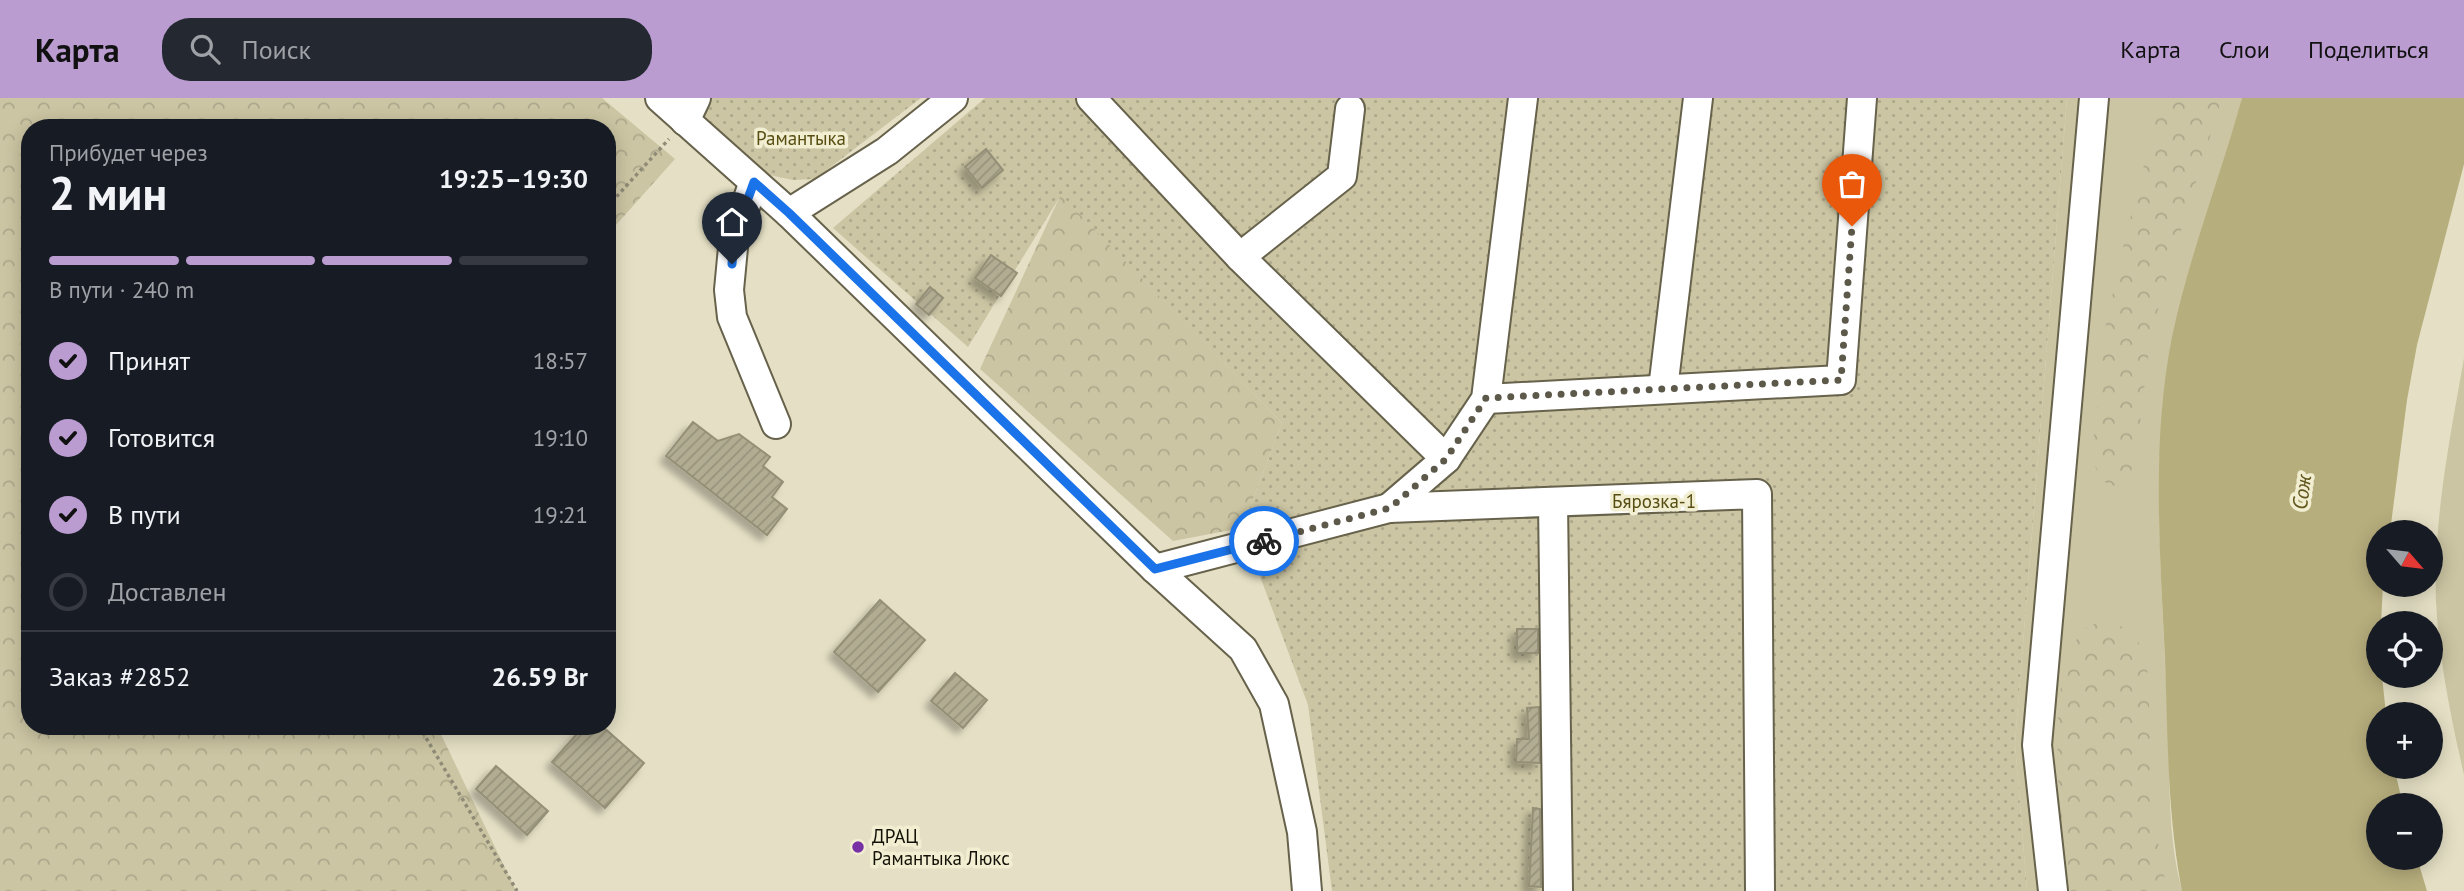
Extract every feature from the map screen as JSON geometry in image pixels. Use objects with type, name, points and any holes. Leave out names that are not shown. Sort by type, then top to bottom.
[{"type":"street","points":[[660,98],[691,110],[754,182],[1155,569],[1243,649],[1274,704],[1302,832],[1307,891]]},
{"type":"street","points":[[789,213],[887,151],[953,98]]},
{"type":"street","points":[[1091,98],[1240,257],[1446,459]]},
{"type":"street","points":[[1390,508],[1446,459],[1486,398],[1523,98]]},
{"type":"street","points":[[1663,389],[1698,98]]},
{"type":"street","points":[[1486,398],[1841,380],[1862,98]]},
{"type":"street","points":[[2053,891],[2037,745],[2094,98]]},
{"type":"street","points":[[1240,257],[1342,176],[1350,108]]},
{"type":"street","points":[[754,182],[734,237],[729,290],[732,317],[776,424]]},
{"type":"street","points":[[1155,569],[1390,508],[1757,494],[1760,891]]},
{"type":"street","points":[[1553,502],[1558,891]]},
{"type":"path","points":[[616,197],[691,110]]},
{"type":"path","points":[[424,735],[517,891]]},
{"type":"green space","points":[[0,98],[602,98],[675,159],[616,225],[616,119],[21,119],[21,735],[441,735],[516,891],[0,891]]},
{"type":"green space","name":"Рамантыка","points":[[683,98],[921,98],[815,179],[793,180],[765,174],[691,112]]},
{"type":"green space","name":"Бярозка-1","points":[[985,98],[2067,98],[2015,743],[2027,891],[1332,891],[1308,705],[1242,528],[1282,423],[1061,195],[968,347],[833,228]]},
{"type":"green space","points":[[2067,98],[2242,98],[2159,459],[2160,558],[2170,806],[2182,891],[2027,891],[2015,743]]},
{"type":"green space","points":[[2158,98],[2222,98],[2161,296],[2149,349],[2136,457],[2129,477],[2122,484],[2115,486],[2107,484],[2099,475],[2093,461],[2106,324]]},
{"type":"green space","points":[[1061,194],[1282,423],[1242,528],[1173,541],[980,369]]},
{"type":"green space","points":[[2464,358],[2464,775],[2443,667],[2443,611],[2437,611],[2436,602],[2436,597],[2443,597],[2443,520],[2439,520]]},
{"type":"green space","points":[[2099,622],[2119,625],[2132,633],[2141,646],[2147,665],[2155,826],[2167,891],[2068,891],[2057,754],[2062,680],[2071,651],[2085,629]]},
{"type":"water","name":"Сож","points":[[2242,98],[2464,98],[2464,164],[2417,345],[2392,520],[2366,520],[2366,597],[2382,597],[2382,611],[2366,611],[2366,688],[2383,688],[2385,702],[2366,702],[2366,779],[2397,779],[2400,793],[2366,793],[2366,870],[2421,870],[2427,891],[2182,891],[2176,857],[2169,773],[2159,538],[2161,417],[2165,377],[2179,307]]},
{"type":"building","points":[[986,149],[1003,170],[982,188],[965,167]]},
{"type":"building","points":[[991,255],[1017,273],[1001,296],[975,278]]},
{"type":"building","points":[[930,287],[943,298],[929,315],[916,304]]},
{"type":"building","points":[[693,422],[718,441],[739,434],[770,457],[763,466],[783,482],[772,497],[787,509],[767,535],[666,456]]},
{"type":"building","points":[[880,600],[925,640],[878,692],[834,652]]},
{"type":"building","points":[[1517,629],[1538,629],[1538,653],[1517,653]]},
{"type":"building","points":[[955,673],[987,700],[963,728],[931,701]]},
{"type":"building","points":[[1539,707],[1540,763],[1516,762],[1517,739],[1529,739],[1527,708]]},
{"type":"building","points":[[576,735],[612,735],[644,763],[605,808],[552,762]]},
{"type":"building","points":[[496,766],[548,811],[527,835],[476,789]]},
{"type":"building","points":[[1533,808],[1540,809],[1541,887],[1529,886]]},
{"type":"way so far","points":[[1264,541],[1390,508],[1446,459],[1486,398],[1841,380],[1852,226]]},
{"type":"place","name":"ДРАЦ Рамантыка Люкс","points":[[858,847]]},
{"type":"route","points":[[732,264],[734,237],[754,182],[1155,569],[1264,541]]}]
